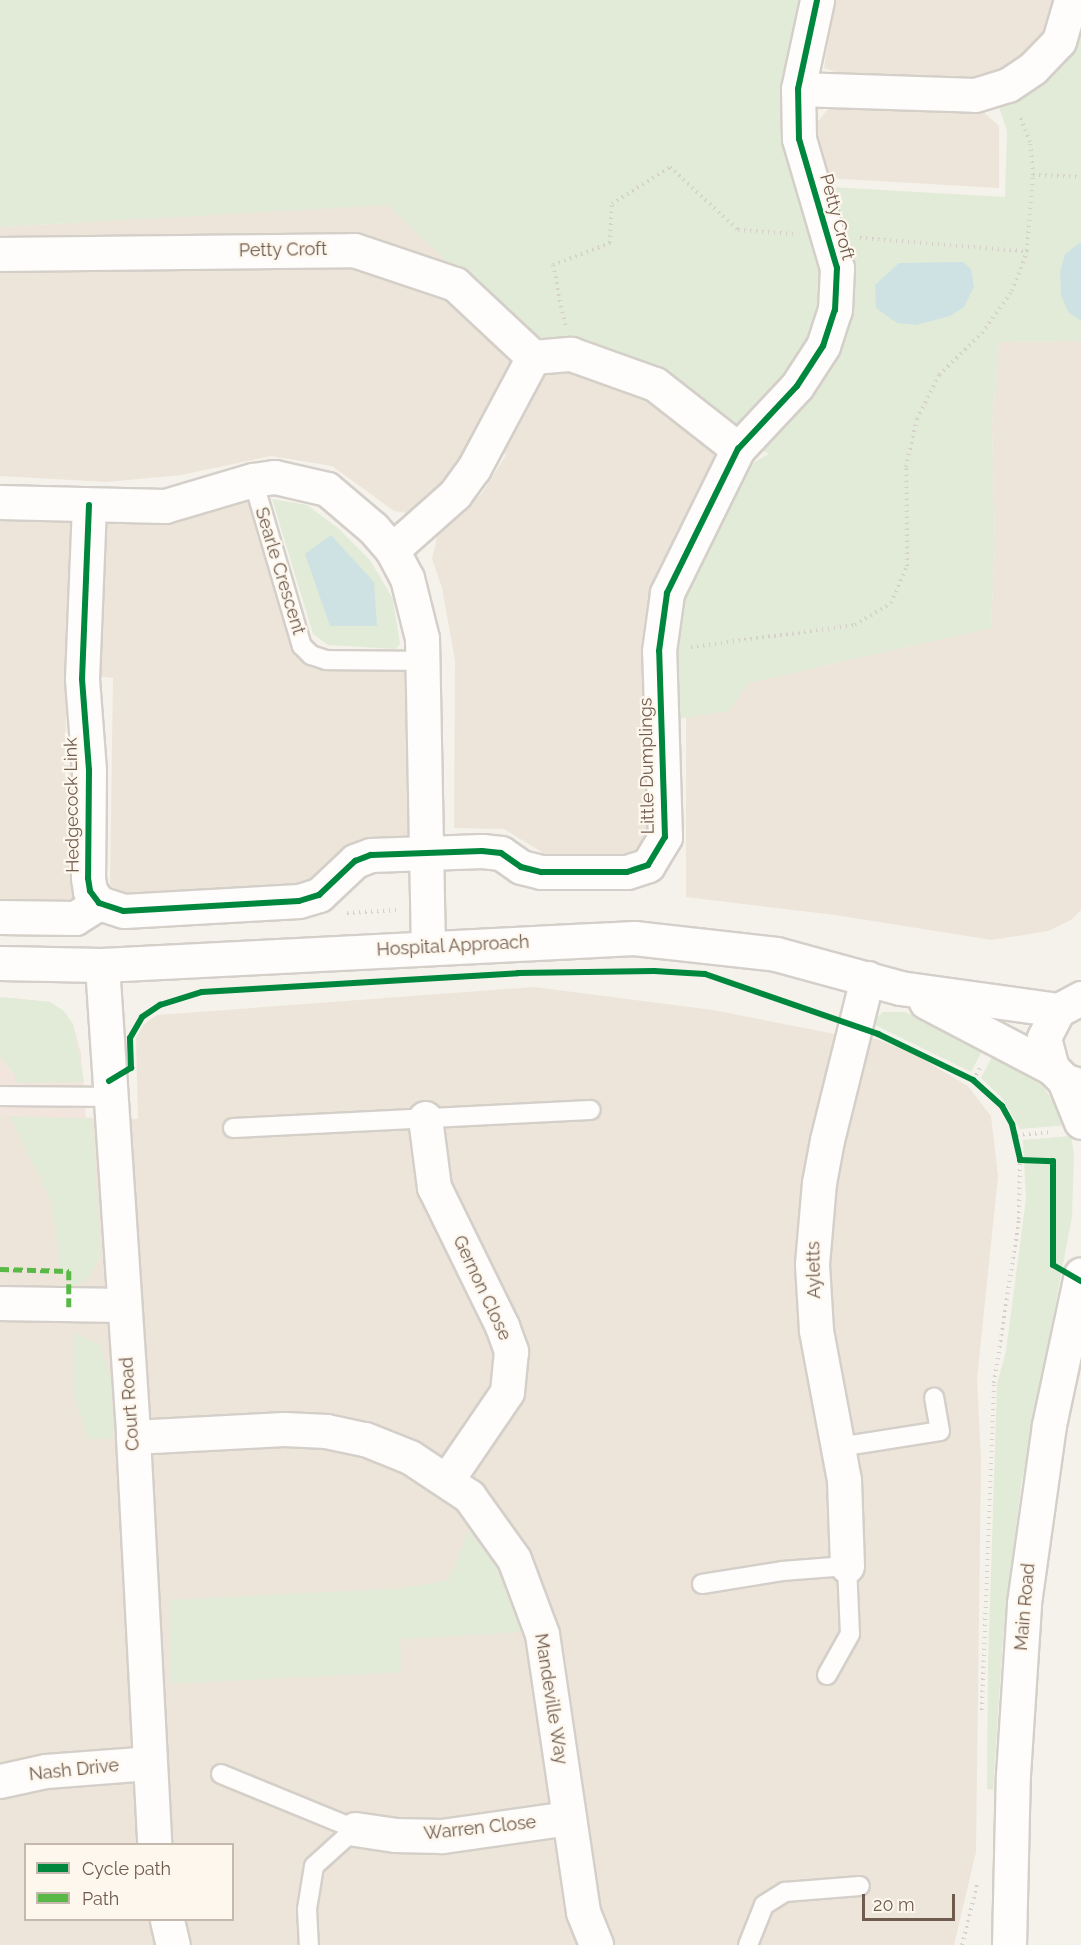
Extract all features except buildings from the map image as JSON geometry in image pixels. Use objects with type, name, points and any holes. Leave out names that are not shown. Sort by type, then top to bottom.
[{"type":"street","name":"Petty Croft","points":[[738,449],[797,386],[823,346],[835,310],[837,267],[799,139],[798,89],[817,0]]},
{"type":"street","points":[[798,89],[975,94],[1008,85],[1033,68],[1059,41],[1071,0]]},
{"type":"street","name":"Petty Croft","points":[[0,254],[354,250],[455,284],[533,357]]},
{"type":"street","points":[[392,550],[455,494],[468,477],[533,357],[571,354],[655,384],[738,449]]},
{"type":"street","name":"Little Dumplings","points":[[424,852],[501,853],[521,867],[541,872],[627,872],[648,865],[665,837],[659,651],[667,594],[738,449]]},
{"type":"street","name":"Searle Crescent","points":[[0,502],[165,506],[253,480],[300,481],[327,489],[373,528],[392,550],[407,578],[418,614],[423,661],[424,852],[428,948]]},
{"type":"street","name":"Hedgecock Link","points":[[89,505],[82,679],[89,770],[88,878],[90,891],[99,903]]},
{"type":"street","points":[[0,917],[75,918],[99,903],[124,911],[299,902],[319,895],[355,861],[371,855],[424,852]]},
{"type":"street","name":"Hospital Approach","points":[[0,963],[102,965],[634,938],[776,954],[900,988],[1066,1078]]},
{"type":"street","name":"Court Road","points":[[102,965],[122,1305],[133,1437],[154,1843]]},
{"type":"street","name":"Ayletts","points":[[847,1566],[846,1511],[839,1447],[816,1330],[813,1228],[827,1140],[867,978]]},
{"type":"street","name":"Hospital Approach","points":[[900,988],[1072,996]]},
{"type":"street","points":[[1072,996],[1044,1038],[1066,1078],[1081,1122]]},
{"type":"street","name":"Gernon Close","points":[[425,1118],[434,1187],[502,1326],[511,1351],[507,1392],[447,1479]]},
{"type":"street","name":"Main Road","points":[[1009,1945],[1012,1775],[1024,1603],[1049,1425],[1081,1274]]},
{"type":"street","points":[[0,1303],[122,1305]]},
{"type":"street","name":"Mandeville Way","points":[[133,1437],[284,1429],[326,1431],[365,1439],[410,1457],[447,1479],[469,1496],[514,1559],[530,1595],[550,1673],[583,1912],[596,1945]]},
{"type":"street","name":"Nash Drive","points":[[0,1781],[46,1771],[149,1763]]},
{"type":"street","name":"Warren Close","points":[[355,1829],[395,1835],[442,1836],[569,1818]]},
{"type":"street","points":[[167,1921],[173,1945]]},
{"type":"lane","name":"Searle Crescent","points":[[253,480],[302,646],[311,655],[326,660],[423,661]]},
{"type":"lane","points":[[0,1096],[110,1096]]},
{"type":"lane","points":[[233,1128],[591,1110]]},
{"type":"lane","points":[[839,1447],[940,1431],[934,1398]]},
{"type":"lane","points":[[702,1584],[782,1571],[847,1566],[850,1634],[827,1675]]},
{"type":"lane","points":[[221,1774],[355,1829],[314,1866],[307,1909],[309,1945]]},
{"type":"lane","points":[[748,1945],[764,1905],[785,1892],[860,1886]]},
{"type":"path","points":[[659,651],[855,625],[891,603],[907,566],[906,467],[917,419],[939,375],[982,333],[1012,291],[1027,251],[1033,175],[1030,142],[1008,85]]},
{"type":"path","points":[[571,354],[553,266],[610,243],[612,204],[670,167],[738,230],[1027,251]]},
{"type":"path","points":[[1033,175],[1081,177]]},
{"type":"path","points":[[964,1075],[981,1086]]},
{"type":"path","points":[[1012,1124],[1018,1143]]},
{"type":"path","points":[[982,1719],[994,1383],[1019,1219],[1020,1160],[1018,1152]]},
{"type":"path","points":[[1020,1160],[1031,1160]]},
{"type":"path","points":[[962,1945],[979,1874]]},
{"type":"shaded area","points":[[835,0],[1057,0],[1045,36],[1018,62],[969,80],[859,81],[824,68]]},
{"type":"shaded area","points":[[829,108],[980,109],[999,126],[999,188],[825,178],[815,125]]},
{"type":"shaded area","points":[[468,200],[727,448],[658,593],[658,841],[647,855],[545,854],[504,829],[454,828],[455,660],[442,588],[432,559],[437,537],[482,493],[506,455],[487,437],[419,515],[394,511],[332,466],[271,456],[181,475],[107,482],[0,476],[0,227]]},
{"type":"shaded area","points":[[1081,242],[1081,321],[1068,312],[1061,295],[1060,272],[1065,254]]},
{"type":"shaded area","points":[[963,262],[971,269],[974,287],[964,307],[950,316],[916,325],[897,323],[876,308],[875,285],[899,263]]},
{"type":"shaded area","points":[[1081,341],[1081,910],[1071,920],[1048,931],[992,940],[835,915],[686,897],[686,717],[729,711],[748,683],[991,628],[995,542],[992,424],[999,342]]},
{"type":"shaded area","points":[[250,497],[301,654],[323,667],[413,672],[408,838],[362,840],[328,874],[308,887],[124,896],[110,885],[113,678],[95,676],[99,526],[107,518],[187,518]]},
{"type":"shaded area","points":[[0,517],[66,517],[74,525],[64,765],[85,765],[78,907],[0,906]]},
{"type":"shaded area","points":[[331,535],[374,582],[377,626],[330,626],[305,554]]},
{"type":"shaded area","points":[[534,987],[713,1010],[840,1035],[876,1039],[912,1053],[968,1086],[991,1116],[998,1176],[977,1379],[981,1459],[976,1852],[954,1945],[0,1945],[0,1115],[138,1119],[136,1038],[144,1024],[157,1015]]},
{"type":"shaded area","points":[[0,997],[50,1002],[73,1024],[81,1053],[86,1119],[0,1115]]},
{"type":"green space","points":[[0,0],[805,0],[813,186],[1005,197],[1007,131],[998,104],[1081,13],[1081,341],[999,342],[992,424],[995,542],[991,628],[748,683],[729,711],[672,720],[672,611],[740,470],[769,454],[732,432],[531,340],[387,205],[0,227]]},
{"type":"green space","points":[[272,499],[307,505],[338,528],[370,560],[393,599],[400,644],[395,649],[328,645],[313,634]]},
{"type":"green space","points":[[0,997],[50,1002],[64,1011],[73,1024],[84,1082],[15,1083],[15,1075],[0,1057]]},
{"type":"green space","points":[[883,1012],[905,1012],[984,1047],[971,1072],[871,1023]]},
{"type":"green space","points":[[994,1053],[1043,1086],[1068,1125],[1020,1129],[1002,1098],[981,1078]]},
{"type":"green space","points":[[10,1116],[92,1119],[101,1256],[89,1278],[77,1285],[69,1285],[69,1271],[61,1271],[51,1202]]},
{"type":"green space","points":[[1071,1136],[1074,1154],[1072,1217],[1021,1486],[1003,1639],[993,1790],[987,1789],[988,1665],[997,1384],[1006,1351],[1026,1199],[1023,1140]]},
{"type":"green space","points":[[73,1332],[100,1345],[111,1380],[114,1438],[88,1439],[73,1394]]},
{"type":"green space","points":[[469,1530],[496,1567],[521,1632],[400,1639],[402,1672],[169,1684],[169,1600],[404,1588],[448,1580]]},
{"type":"marked path","points":[[0,1269],[69,1271],[69,1307]]},
{"type":"cycle path","points":[[89,505],[82,679],[89,770],[88,878],[90,891],[99,903],[124,911],[299,901],[319,895],[355,861],[371,855],[482,851],[501,853],[521,867],[541,872],[627,872],[648,865],[665,837],[659,651],[667,593],[738,449],[797,386],[823,346],[835,310],[837,268],[799,139],[798,89],[817,0]]},
{"type":"cycle path","points":[[109,1081],[131,1068],[130,1038],[142,1017],[160,1005],[202,992],[518,973],[654,971],[705,974],[878,1034],[973,1080],[1002,1106],[1012,1124],[1020,1160],[1053,1161],[1053,1265],[1081,1281]]}]
